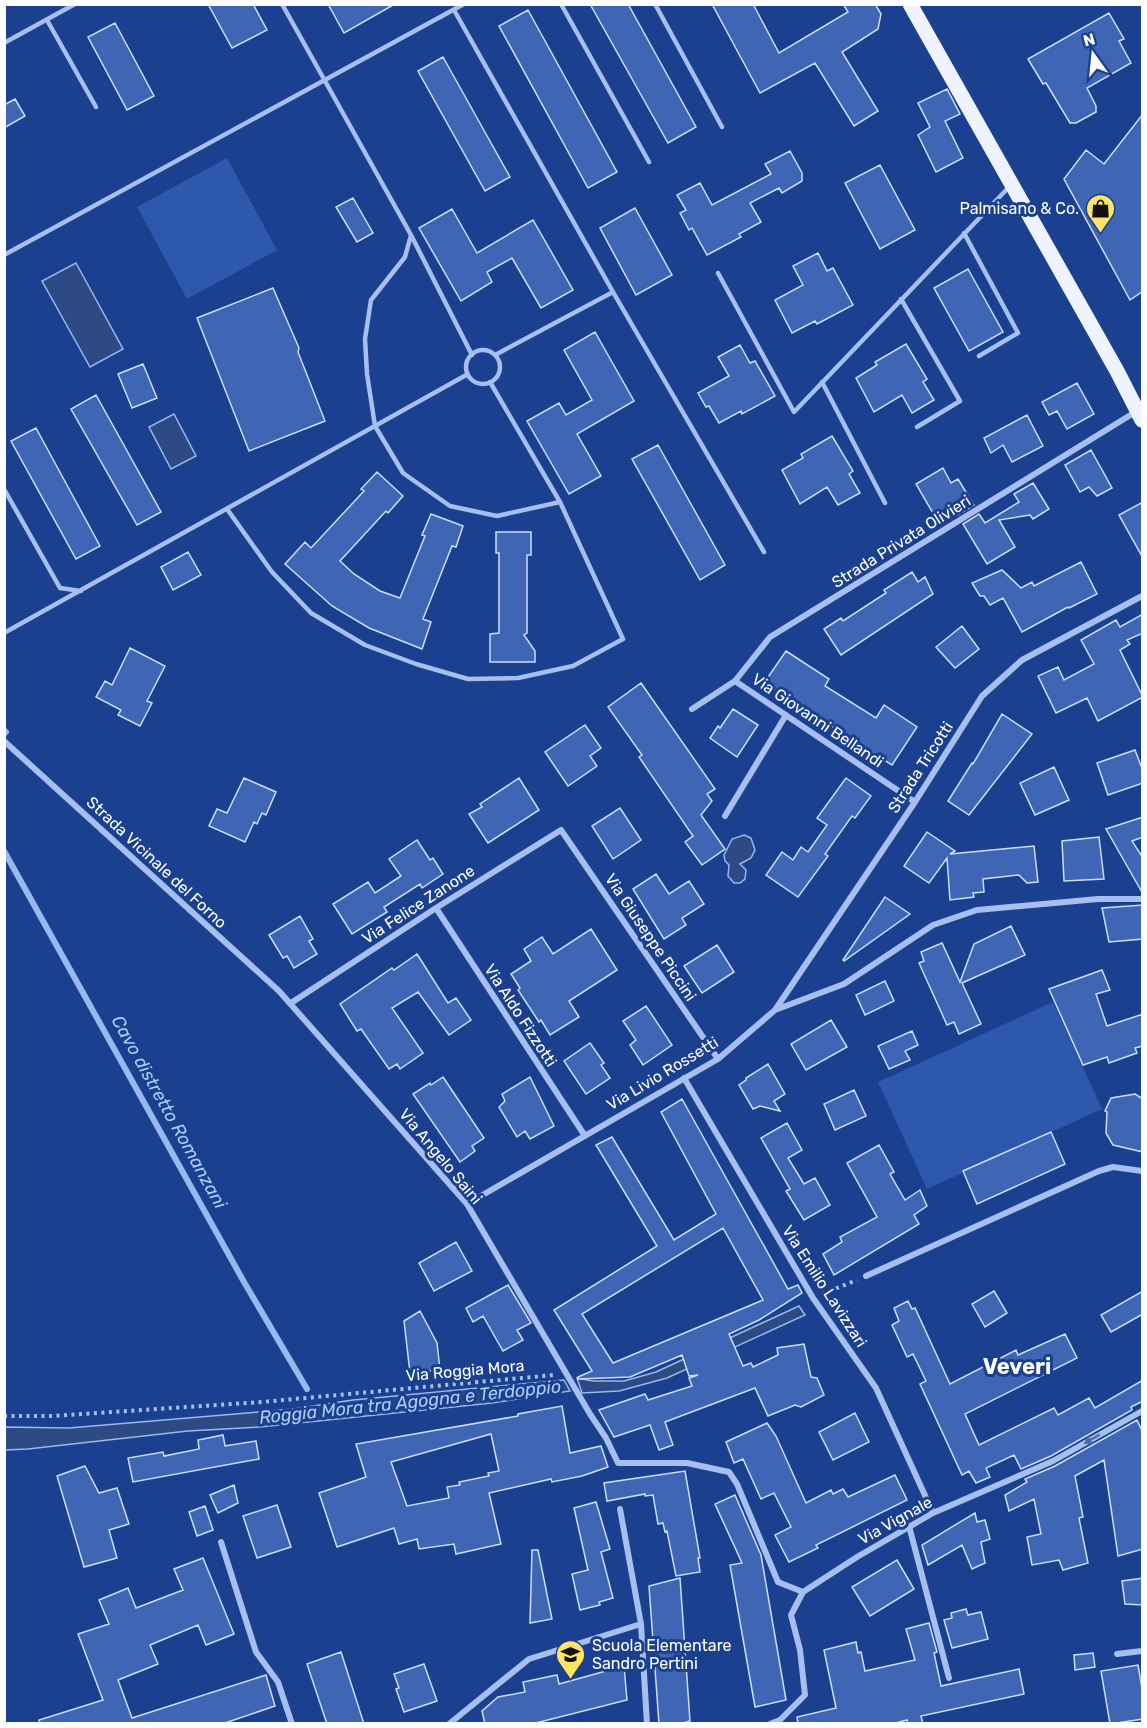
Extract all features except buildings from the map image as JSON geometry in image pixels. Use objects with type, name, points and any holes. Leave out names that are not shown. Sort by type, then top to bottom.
[{"type":"main road","points":[[910,4],[1140,415]]},
{"type":"street","name":"Strada Privata Olivieri","points":[[692,709],[735,681],[771,638],[1140,415]]},
{"type":"street","name":"Strada Tricotti","points":[[775,1010],[915,802],[981,696],[1022,660],[1143,596]]},
{"type":"street","name":"Via Giovanni Bellandi","points":[[735,681],[915,802]]},
{"type":"street","points":[[725,816],[786,715]]},
{"type":"street","name":"Strada Vicinale del Forno","points":[[4,741],[291,1003]]},
{"type":"street","name":"Via Felice Zanone","points":[[291,1003],[561,830]]},
{"type":"street","name":"Via Giuseppe Piccini","points":[[561,830],[718,1059]]},
{"type":"street","name":"Via Livio Rossetti","points":[[467,1204],[718,1059],[775,1010],[844,984],[933,925],[976,910],[1098,899],[1143,899]]},
{"type":"street","name":"Via Aldo Fizzotti","points":[[436,909],[585,1136]]},
{"type":"street","name":"Via Angelo Saini","points":[[291,1003],[467,1204],[567,1375]]},
{"type":"street","name":"Via Emilio Lavizzari","points":[[684,1078],[813,1298],[876,1388],[933,1513]]},
{"type":"street","points":[[866,1276],[1099,1171],[1113,1167],[1143,1171]]},
{"type":"street","points":[[567,1375],[606,1438],[618,1463],[687,1463],[729,1472],[737,1484],[778,1582],[803,1592],[790,1615],[800,1650],[805,1695],[780,1720],[770,1724]]},
{"type":"street","name":"Via Vignale","points":[[803,1592],[857,1557],[933,1513],[1053,1461],[1143,1411]]},
{"type":"street","points":[[620,1509],[640,1624],[647,1724]]},
{"type":"street","points":[[909,1526],[949,1678]]},
{"type":"street","points":[[221,1542],[256,1652],[278,1682],[292,1724]]},
{"type":"street","points":[[449,1724],[529,1659],[640,1624]]},
{"type":"street","points":[[1117,1654],[1143,1651]]},
{"type":"lane","points":[[4,43],[75,4]]},
{"type":"lane","points":[[282,4],[411,235],[472,355]]},
{"type":"lane","points":[[4,255],[325,82],[464,4]]},
{"type":"lane","points":[[561,4],[649,162]]},
{"type":"lane","points":[[655,4],[722,127]]},
{"type":"lane","points":[[454,10],[613,292],[764,552]]},
{"type":"lane","points":[[47,20],[96,107]]},
{"type":"lane","points":[[718,273],[794,412],[1011,184]]},
{"type":"lane","points":[[964,233],[1018,333],[979,356]]},
{"type":"lane","points":[[411,235],[405,257],[371,300],[365,339],[367,374],[375,426],[404,473],[450,506],[496,516],[560,502]]},
{"type":"lane","points":[[495,355],[613,292]]},
{"type":"lane","points":[[901,299],[960,401],[917,427]]},
{"type":"lane","points":[[485,350],[495,355],[499,360],[499,371],[490,382],[478,383],[468,374],[467,361],[472,355],[485,350]]},
{"type":"lane","points":[[4,633],[468,374]]},
{"type":"lane","points":[[227,508],[272,572],[311,613],[365,645],[416,664],[468,679],[518,678],[573,666],[623,639],[560,502],[490,382]]},
{"type":"lane","points":[[822,382],[885,503]]},
{"type":"lane","points":[[4,489],[60,588],[81,591]]},
{"type":"path","points":[[813,1298],[866,1276]]},
{"type":"path","name":"Via Roggia Mora","points":[[4,1416],[51,1416],[250,1402],[567,1375]]},
{"type":"shaded area","points":[[227,158],[277,250],[187,299],[137,207]]},
{"type":"shaded area","points":[[1053,1002],[1102,1109],[927,1189],[878,1082]]},
{"type":"water","points":[[76,263],[123,349],[90,367],[42,281]]},
{"type":"water","points":[[174,414],[196,456],[171,469],[149,427]]},
{"type":"water","points":[[744,835],[751,838],[755,850],[751,858],[740,864],[746,870],[745,879],[740,883],[734,883],[728,876],[729,865],[724,855],[732,839]]},
{"type":"water","points":[[799,1306],[805,1315],[667,1378],[619,1391],[582,1393],[577,1378],[593,1381],[624,1381],[656,1372]]},
{"type":"water","name":"Roggia Mora tra Agogna e Terdoppio","points":[[564,1380],[570,1391],[492,1403],[5,1450],[5,1427],[69,1428],[293,1409],[353,1400]]},
{"type":"waterway","name":"Cavo distretto Romanzani","points":[[4,730],[6,732],[4,734]]},
{"type":"waterway","name":"Cavo distretto Romanzani","points":[[4,851],[244,1282],[307,1389]]},
{"type":"place","name":"Palmisano & Co.","points":[[1100,234]]},
{"type":"place","name":"Scuola Elementare Sandro Pertini","points":[[571,1680]]},
{"type":"district","name":"Veveri","points":[[1017,1366]]}]
